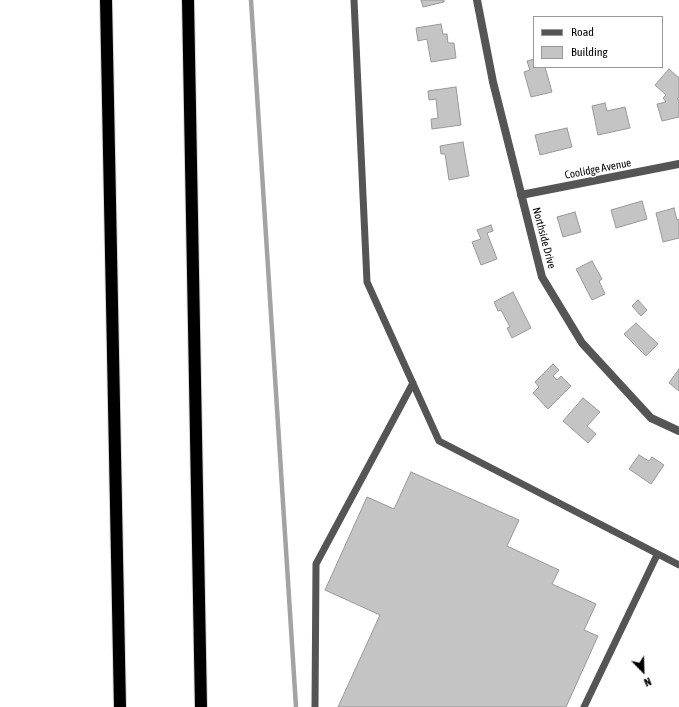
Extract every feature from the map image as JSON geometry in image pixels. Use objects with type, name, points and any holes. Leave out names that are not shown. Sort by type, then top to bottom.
[{"type":"highway","points":[[106,0],[120,707]]},
{"type":"highway","points":[[188,0],[200,707]]},
{"type":"highway","points":[[199,626],[205,707]]},
{"type":"street","name":"Northside Drive","points":[[477,0],[494,82],[542,277],[582,343],[651,418],[679,431]]},
{"type":"street","name":"Coolidge Avenue","points":[[521,195],[679,164]]},
{"type":"lane","points":[[354,0],[367,282],[439,441],[657,555],[679,565]]},
{"type":"lane","points":[[315,707],[316,564],[412,383]]},
{"type":"lane","points":[[584,707],[657,555]]},
{"type":"building","points":[[421,0],[444,0],[444,2],[423,7]]},
{"type":"building","points":[[441,24],[443,34],[447,34],[448,43],[454,43],[456,58],[431,62],[427,39],[418,41],[416,28]]},
{"type":"building","points":[[533,59],[533,68],[545,68],[552,92],[531,97],[524,72],[530,70],[527,61]]},
{"type":"building","points":[[669,69],[679,78],[679,97],[677,99],[679,99],[679,117],[662,121],[657,104],[666,102],[663,98],[666,95],[655,85]]},
{"type":"building","points":[[456,87],[461,125],[432,129],[431,119],[438,118],[436,99],[429,100],[428,91]]},
{"type":"building","points":[[605,103],[607,111],[625,107],[630,128],[598,135],[592,106]]},
{"type":"building","points":[[567,128],[572,147],[540,155],[535,135]]},
{"type":"building","points":[[463,142],[469,176],[449,180],[445,154],[441,154],[440,146]]},
{"type":"building","points":[[642,201],[647,219],[616,228],[611,210]]},
{"type":"building","points":[[674,208],[677,220],[679,219],[679,238],[663,242],[656,213]]},
{"type":"building","points":[[575,212],[581,232],[563,237],[557,217]]},
{"type":"building","points":[[491,225],[493,231],[487,233],[497,259],[481,265],[472,242],[481,239],[477,230]]},
{"type":"building","points":[[592,261],[602,279],[599,281],[605,294],[592,300],[576,269]]},
{"type":"building","points":[[513,292],[531,328],[512,338],[507,328],[510,327],[501,310],[498,311],[494,302]]},
{"type":"building","points":[[638,300],[647,310],[641,316],[632,306]]},
{"type":"building","points":[[636,323],[658,344],[646,356],[624,334]]},
{"type":"building","points":[[553,364],[559,370],[553,376],[557,380],[561,376],[571,386],[548,409],[533,393],[539,387],[535,382]]},
{"type":"building","points":[[679,369],[679,391],[669,383]]},
{"type":"building","points":[[583,398],[600,412],[587,426],[596,434],[588,443],[563,421]]},
{"type":"building","points":[[639,455],[649,461],[652,457],[664,465],[651,484],[629,469]]},
{"type":"building","points":[[411,472],[519,520],[507,546],[559,570],[552,584],[596,604],[584,630],[598,636],[566,707],[338,707],[380,615],[325,590],[367,497],[394,509]]},
{"type":"waterway","points":[[251,0],[296,707]]}]
